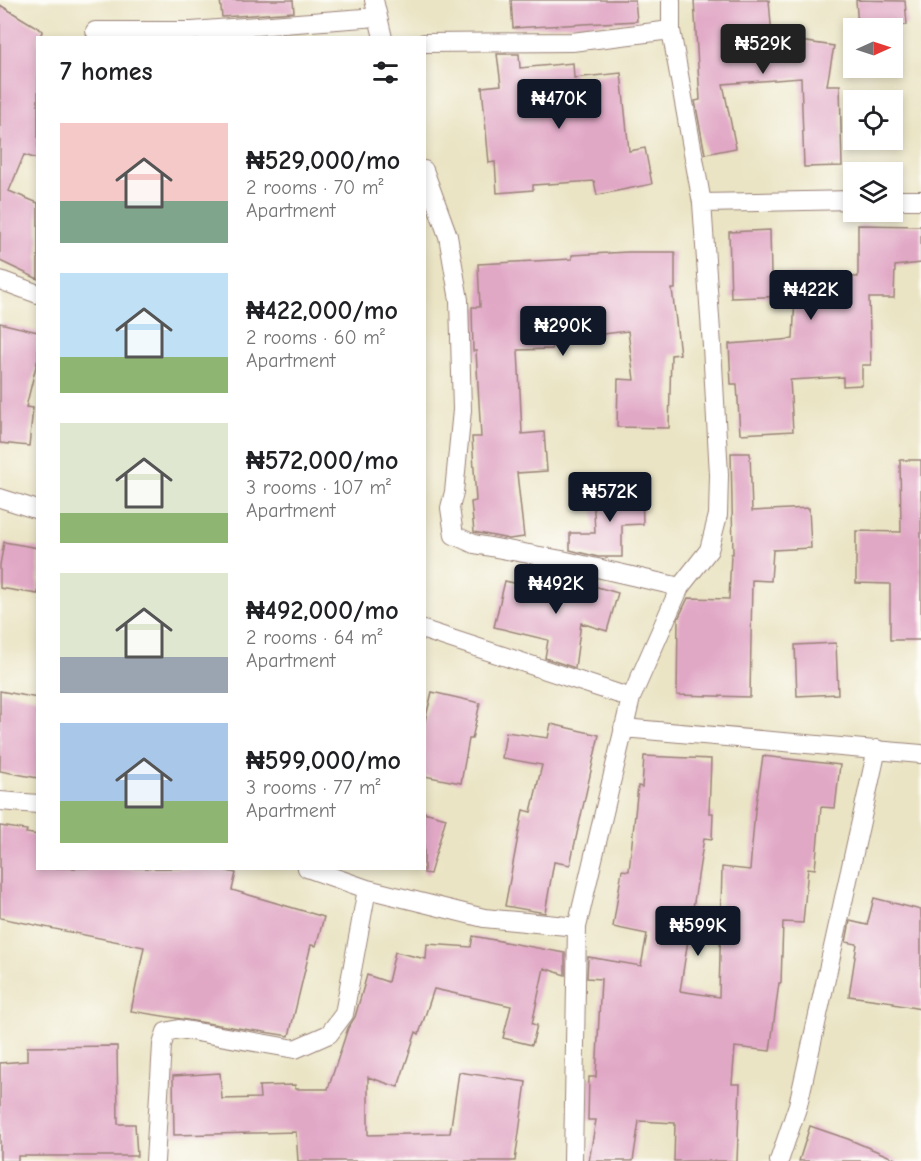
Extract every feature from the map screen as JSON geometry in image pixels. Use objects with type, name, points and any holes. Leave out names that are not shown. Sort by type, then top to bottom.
[{"type":"street","points":[[573,1161],[577,927],[631,698],[680,587],[709,550],[718,515],[719,475],[713,357],[702,203],[671,30],[671,0]]},
{"type":"street","points":[[94,31],[192,31],[375,8],[382,36]]},
{"type":"street","points":[[426,43],[572,42],[671,30]]},
{"type":"street","points":[[426,176],[448,236],[459,300],[462,410],[454,492],[450,508],[454,535],[474,544],[562,560],[680,587]]},
{"type":"street","points":[[903,200],[921,200]]},
{"type":"street","points":[[702,203],[843,201]]},
{"type":"street","points":[[0,280],[36,293]]},
{"type":"street","points":[[0,498],[36,509]]},
{"type":"street","points":[[426,631],[631,698]]},
{"type":"street","points":[[623,728],[921,754]]},
{"type":"street","points":[[779,1161],[798,1105],[877,749]]},
{"type":"street","points":[[0,801],[36,804]]},
{"type":"street","points":[[314,870],[367,889],[484,918],[577,927]]},
{"type":"street","points":[[155,1161],[162,1045],[166,1032],[179,1029],[295,1050],[329,1034],[344,1014],[367,889]]},
{"type":"building","points":[[220,0],[293,0],[294,12],[222,17]]},
{"type":"building","points":[[511,0],[635,0],[637,21],[513,28]]},
{"type":"building","points":[[694,0],[769,0],[772,37],[834,46],[827,85],[840,85],[842,166],[804,167],[801,78],[723,84],[736,148],[705,154],[695,101],[700,100]]},
{"type":"building","points":[[856,0],[905,1],[907,25],[903,25],[903,18],[857,18]]},
{"type":"building","points":[[0,5],[43,31],[39,36],[36,36],[36,158],[24,155],[9,191],[36,202],[36,278],[0,261]]},
{"type":"building","points":[[497,54],[519,54],[520,68],[573,63],[574,78],[621,73],[629,151],[645,148],[652,184],[597,195],[594,181],[533,185],[533,190],[497,193],[495,162],[489,163],[482,87],[501,85]]},
{"type":"building","points":[[858,225],[921,226],[921,263],[895,266],[894,298],[869,298],[871,365],[862,365],[862,385],[843,386],[843,377],[790,380],[793,431],[740,434],[737,384],[731,384],[729,344],[793,339],[795,296],[731,298],[729,232],[770,230],[771,274],[858,277]]},
{"type":"building","points":[[675,252],[675,289],[672,289],[680,354],[671,355],[669,428],[617,427],[618,379],[634,380],[628,331],[552,340],[552,349],[518,350],[522,434],[544,432],[547,471],[517,473],[524,537],[509,539],[474,532],[471,502],[476,501],[472,437],[481,437],[476,351],[473,351],[472,307],[480,307],[478,264],[572,259],[572,255]]},
{"type":"building","points":[[0,323],[36,332],[36,366],[26,407],[33,408],[29,446],[0,443]]},
{"type":"building","points":[[731,453],[750,453],[752,511],[809,508],[811,548],[773,550],[771,581],[752,580],[750,697],[677,695],[678,619],[688,598],[729,599],[731,554],[733,554]]},
{"type":"building","points":[[900,460],[921,460],[921,640],[890,640],[890,584],[856,583],[856,531],[901,532]]},
{"type":"building","points":[[642,489],[643,524],[622,525],[622,557],[598,557],[570,550],[570,533],[595,533],[593,491]]},
{"type":"building","points":[[4,542],[36,548],[36,594],[0,588],[0,565]]},
{"type":"building","points":[[563,577],[618,593],[607,631],[581,623],[575,668],[545,658],[548,640],[494,627],[505,581],[559,594]]},
{"type":"building","points":[[836,643],[838,694],[797,696],[795,645]]},
{"type":"building","points":[[0,691],[36,698],[36,778],[0,771]]},
{"type":"building","points":[[432,692],[480,703],[472,739],[469,739],[461,783],[426,776],[426,717]]},
{"type":"building","points":[[551,724],[599,735],[570,865],[554,862],[545,913],[505,906],[523,810],[531,812],[542,765],[502,758],[506,732],[548,738]]},
{"type":"building","points":[[644,756],[711,759],[709,813],[713,813],[712,839],[704,838],[680,991],[719,997],[722,867],[750,870],[755,810],[763,756],[840,765],[835,808],[821,807],[815,869],[808,868],[803,923],[783,922],[781,983],[779,983],[770,1051],[735,1047],[732,1084],[740,1084],[737,1161],[674,1161],[675,1123],[639,1121],[633,1161],[589,1161],[596,1120],[588,1120],[589,1077],[596,1077],[601,979],[587,978],[588,957],[641,966],[647,934],[613,927],[622,870],[629,871],[638,786],[642,787]]},
{"type":"building","points":[[426,813],[446,818],[430,874],[424,873],[426,870]]},
{"type":"building","points":[[0,826],[27,830],[26,833],[36,835],[36,870],[223,870],[236,873],[232,890],[324,917],[316,946],[311,945],[289,1036],[131,1011],[144,947],[0,918]]},
{"type":"building","points":[[874,898],[921,910],[921,1009],[893,1004],[894,1002],[849,996],[857,944],[846,942],[850,921],[867,925]]},
{"type":"building","points":[[473,936],[565,953],[565,975],[544,968],[532,1024],[537,1025],[532,1045],[503,1038],[511,1006],[434,989],[419,1034],[416,1032],[398,1087],[368,1077],[368,1135],[450,1133],[459,1072],[526,1082],[515,1161],[298,1161],[296,1132],[174,1135],[173,1076],[220,1073],[222,1099],[260,1098],[259,1086],[295,1085],[295,1089],[328,1089],[348,1028],[355,1017],[367,975],[388,982],[395,952],[426,959],[427,944],[471,947]]},
{"type":"building","points":[[117,1046],[118,1124],[135,1124],[137,1156],[18,1156],[18,1161],[0,1161],[0,1063],[27,1061],[27,1047]]},
{"type":"building","points":[[810,1126],[848,1139],[900,1161],[799,1161]]}]
